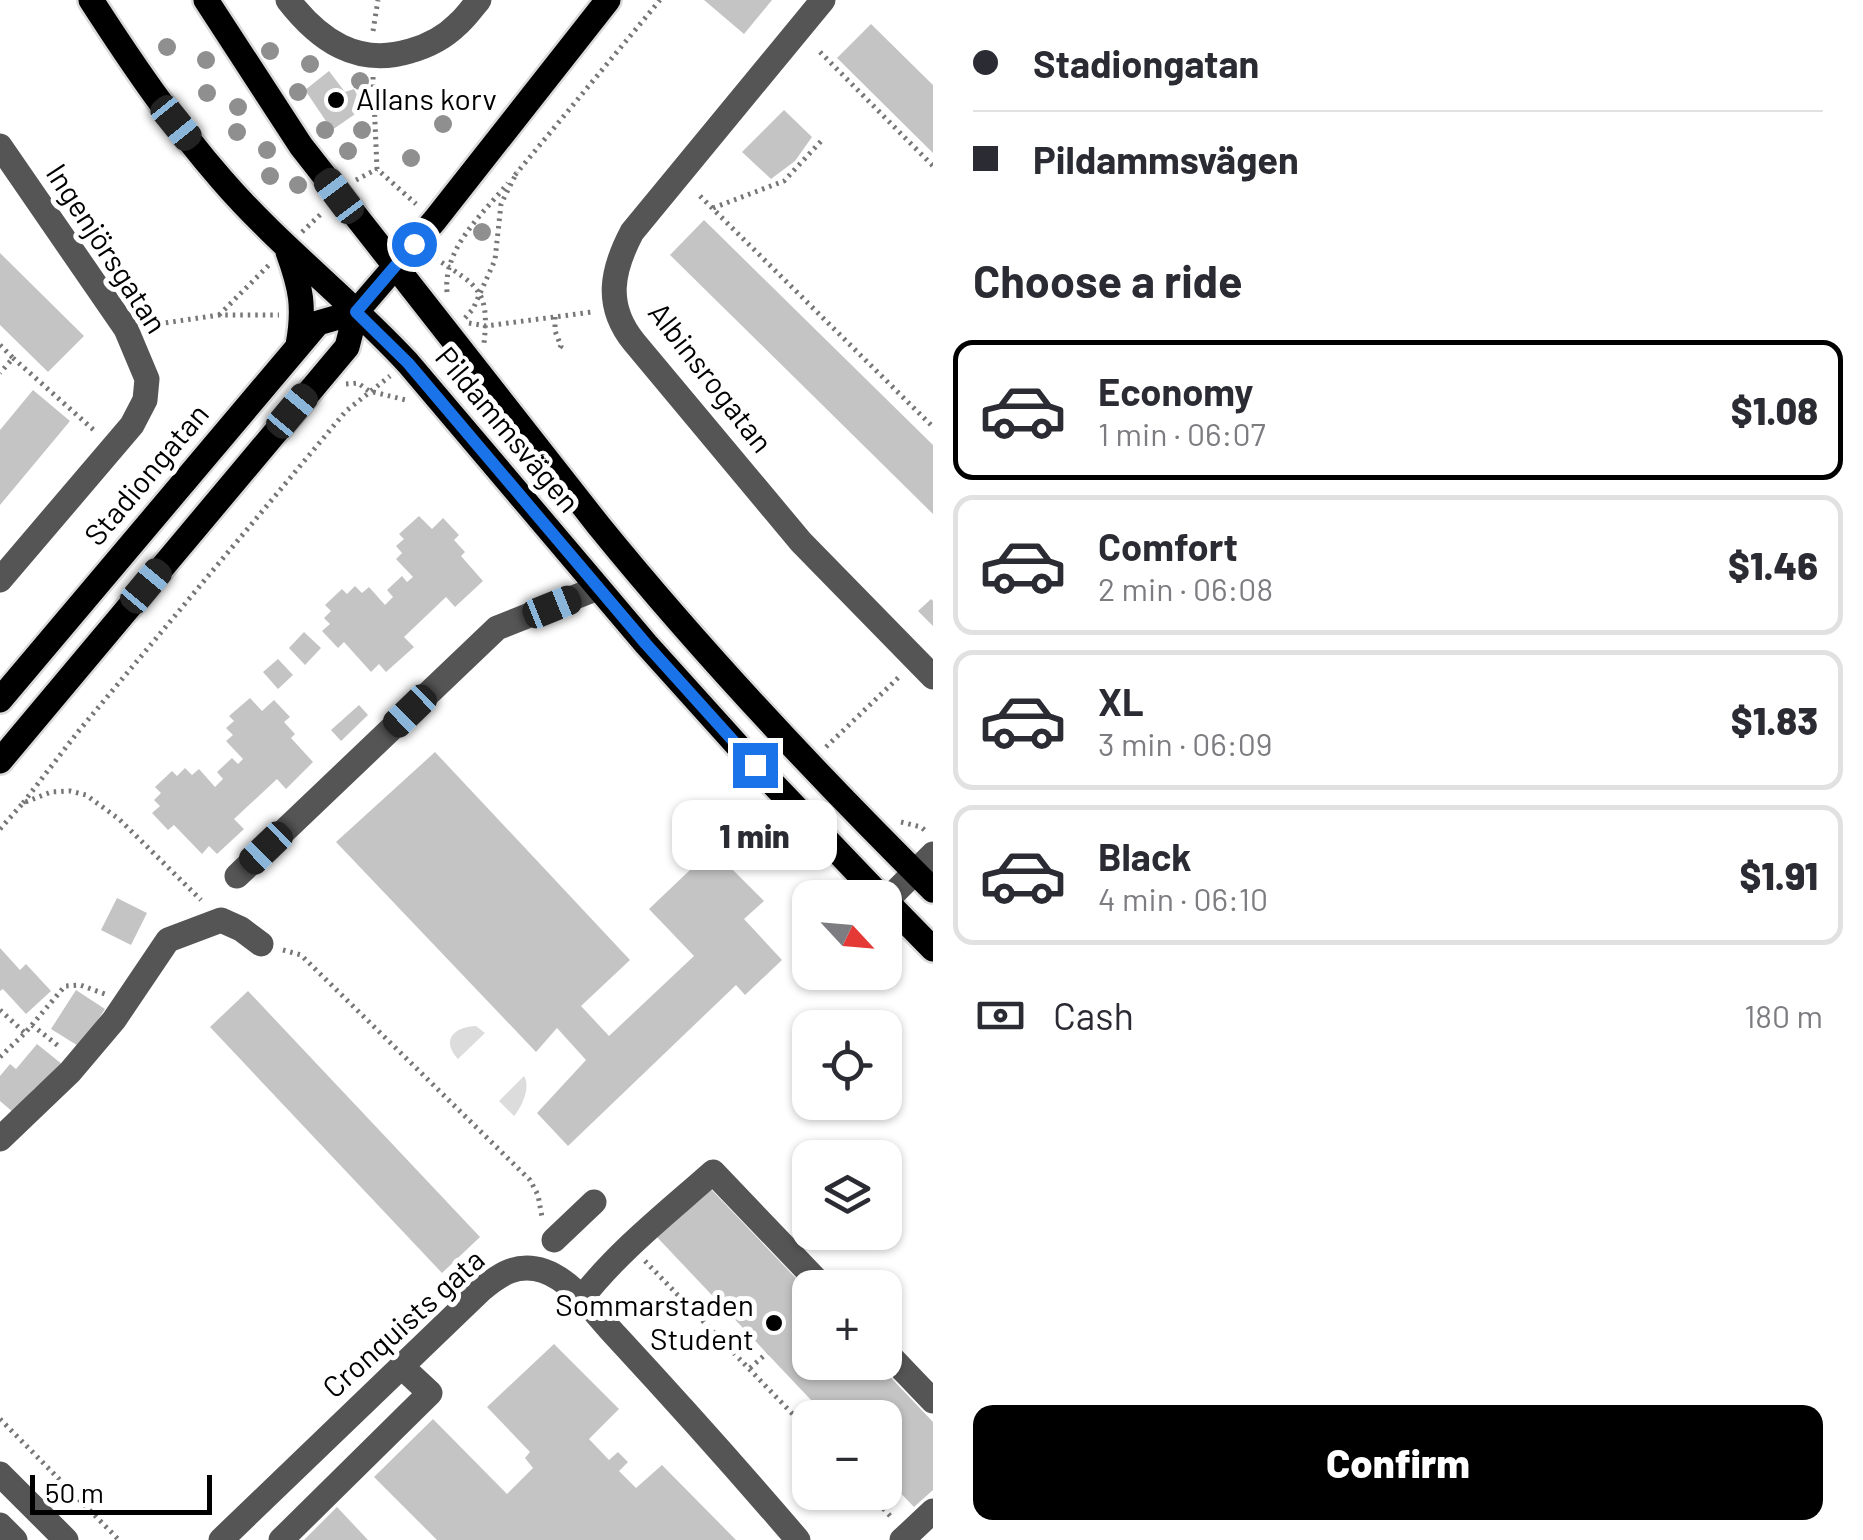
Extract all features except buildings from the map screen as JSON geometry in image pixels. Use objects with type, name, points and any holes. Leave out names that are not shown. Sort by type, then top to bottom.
[{"type":"main road","name":"Pildammsvägen","points":[[91,0],[135,68],[222,181],[286,248],[408,363],[646,644],[866,880]]},
{"type":"main road","name":"Pildammsvägen","points":[[206,0],[301,146],[648,586],[797,751],[927,872]]},
{"type":"main road","name":"Stadiongatan","points":[[0,761],[346,346],[356,312],[435,220],[608,0]]},
{"type":"main road","points":[[286,248],[302,301],[297,348]]},
{"type":"main road","name":"Stadiongatan","points":[[0,700],[318,323],[356,312]]},
{"type":"main road","name":"Pildammsvägen","points":[[902,917],[933,949]]},
{"type":"street","points":[[288,0],[305,22],[353,52],[372,46],[404,53],[437,40],[479,0]]},
{"type":"street","name":"Albinsrogatan","points":[[823,0],[632,232],[612,286],[623,329],[801,542],[928,671]]},
{"type":"street","name":"Ingenjörsgatan","points":[[0,146],[126,329],[146,379],[145,400],[132,425],[0,580]]},
{"type":"street","points":[[237,876],[497,628],[598,588]]},
{"type":"street","points":[[902,888],[927,872]]},
{"type":"street","points":[[0,1139],[78,1061],[127,1002],[168,940],[221,920],[241,928],[261,944]]},
{"type":"street","points":[[581,1298],[630,1246],[713,1172],[807,1270]]},
{"type":"street","points":[[554,1240],[594,1202]]},
{"type":"street","name":"Cronquists gata","points":[[221,1540],[481,1290],[502,1272],[524,1267],[558,1276],[581,1298],[691,1416],[798,1540]]},
{"type":"street","points":[[282,1540],[430,1393],[402,1366]]},
{"type":"street","points":[[902,1368],[933,1400]]},
{"type":"street","points":[[0,1474],[66,1540]]},
{"type":"street","points":[[905,1538],[933,1511]]},
{"type":"street","points":[[0,1525],[15,1540]]},
{"type":"path","points":[[378,0],[372,46],[377,169],[395,188]]},
{"type":"path","points":[[449,301],[448,267],[454,252],[660,0]]},
{"type":"path","points":[[629,20],[637,27]]},
{"type":"path","points":[[820,52],[933,166]]},
{"type":"path","points":[[713,208],[784,181],[823,139]]},
{"type":"path","points":[[462,322],[474,308],[495,260],[501,204],[517,172]]},
{"type":"path","points":[[700,196],[933,427]]},
{"type":"path","points":[[453,313],[462,322],[486,326],[617,309]]},
{"type":"path","points":[[126,329],[218,315],[282,315]]},
{"type":"path","points":[[554,317],[561,346],[557,352]]},
{"type":"path","points":[[0,345],[96,432],[105,421]]},
{"type":"path","points":[[0,373],[13,358]]},
{"type":"path","points":[[0,829],[346,411],[408,363]]},
{"type":"path","points":[[369,391],[412,402]]},
{"type":"path","points":[[826,748],[869,706],[928,671]]},
{"type":"path","points":[[869,706],[875,712]]},
{"type":"path","points":[[23,804],[51,792],[86,795],[119,819],[221,920]]},
{"type":"path","points":[[261,944],[302,955],[530,1180],[538,1195],[542,1220],[554,1240]]},
{"type":"path","points":[[0,1057],[65,986],[80,985],[127,1002]]},
{"type":"path","points":[[0,1010],[25,1034]]},
{"type":"path","points":[[32,1025],[78,1061]]},
{"type":"path","points":[[630,1246],[792,1413]]},
{"type":"path","points":[[750,1368],[767,1353]]},
{"type":"path","points":[[0,1419],[118,1540]]},
{"type":"path","points":[[882,1510],[905,1538]]},
{"type":"shaded area","points":[[476,1026],[485,1033],[458,1059],[450,1046],[452,1036]]},
{"type":"shaded area","points":[[524,1076],[525,1097],[514,1116],[499,1101]]},
{"type":"place","name":"Allans korv","points":[[336,100]]},
{"type":"place","name":"Sommarstaden Student","points":[[774,1323]]},
{"type":"route","points":[[414,244],[356,312],[456,417],[646,644],[755,765]]}]
